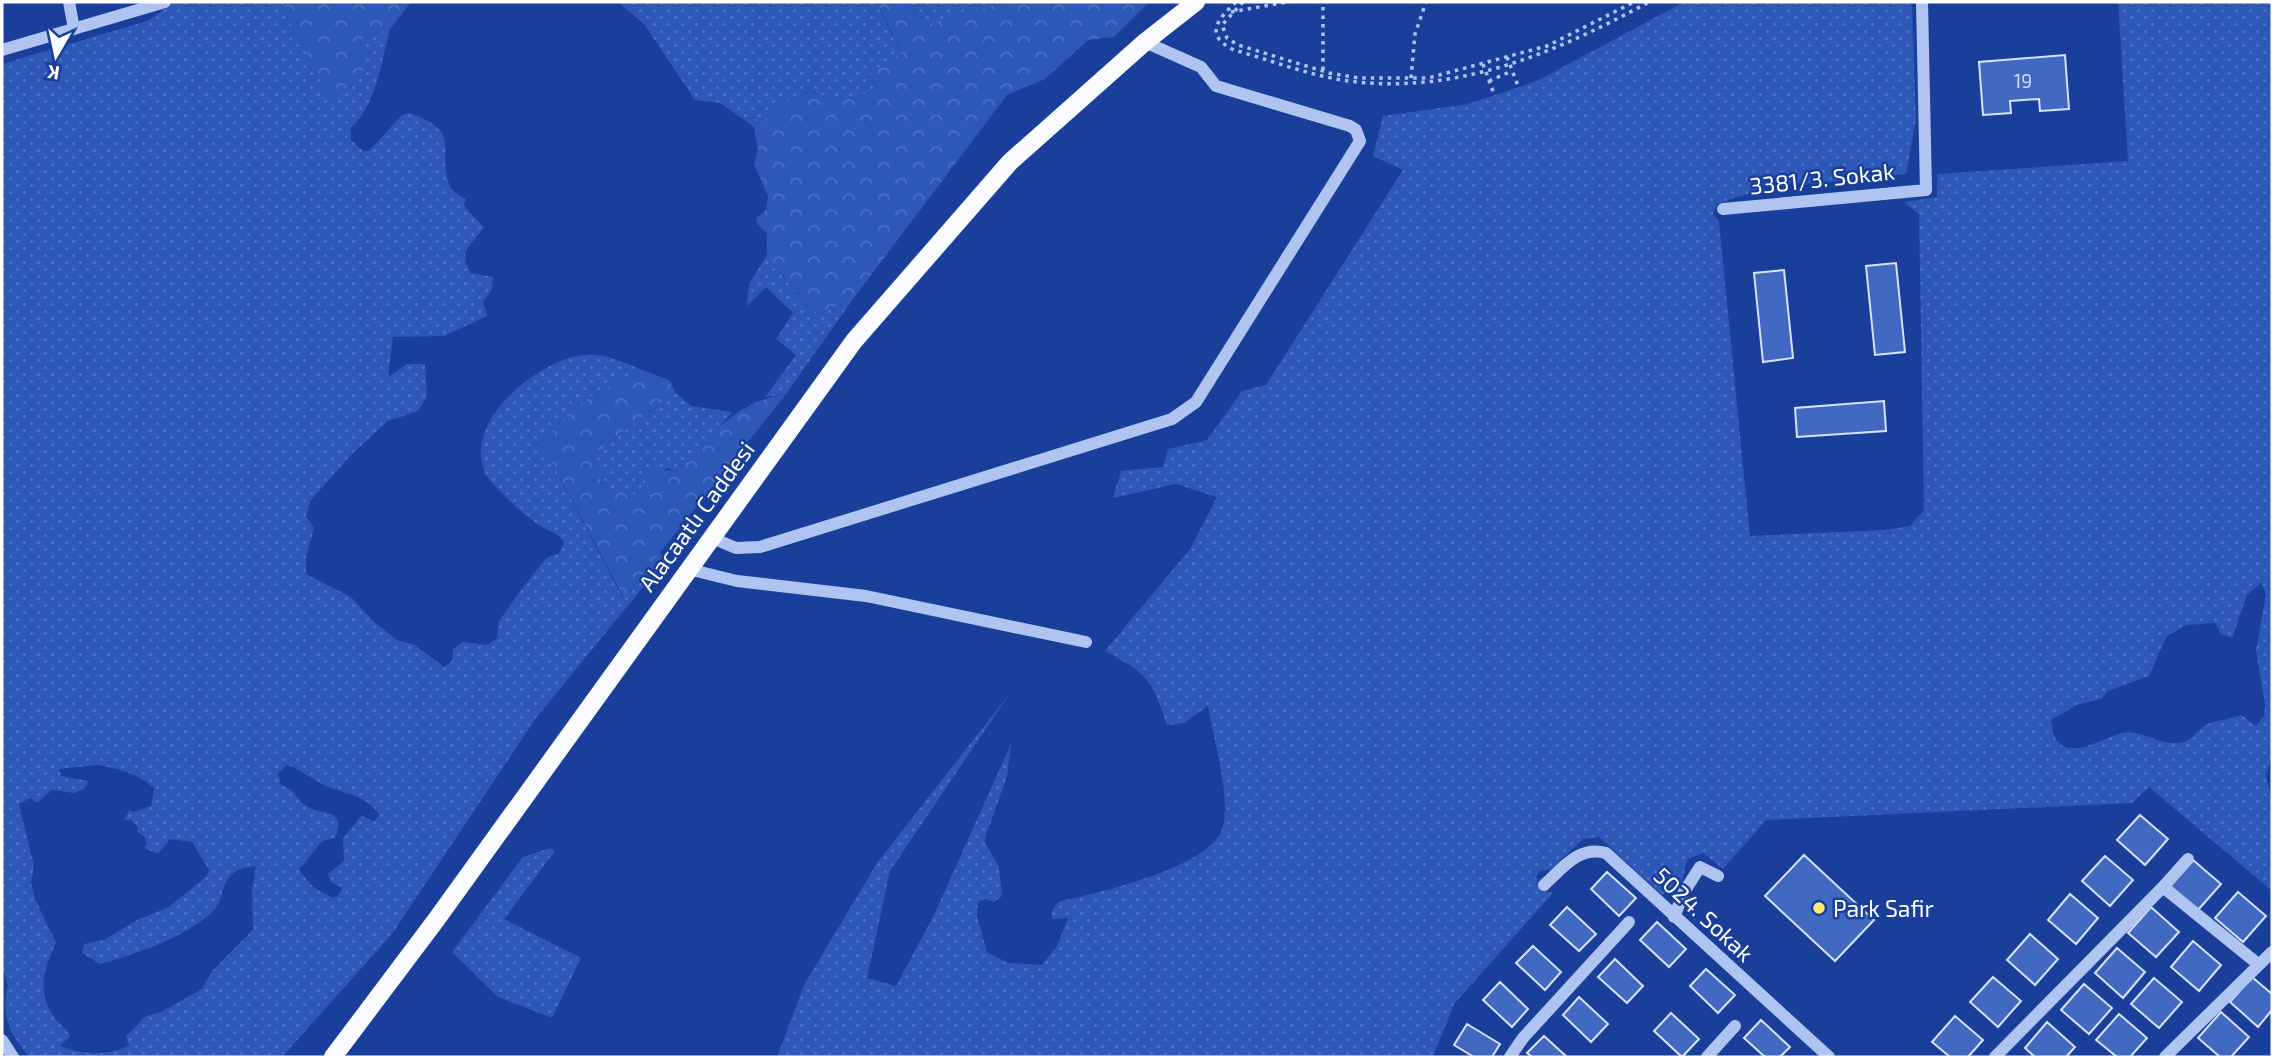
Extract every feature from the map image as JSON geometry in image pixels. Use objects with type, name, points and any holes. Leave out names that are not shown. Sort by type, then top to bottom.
[{"type":"main road","name":"Alacaatlı Caddesi","points":[[1145,43],[1185,2]]},
{"type":"main road","name":"Alacaatlı Caddesi","points":[[333,1057],[436,920],[854,341],[1010,162],[1145,43],[1196,2]]},
{"type":"street","points":[[69,2],[74,29]]},
{"type":"street","points":[[2,50],[165,2]]},
{"type":"street","name":"3381/3. Sokak","points":[[1723,209],[1926,190],[1922,2]]},
{"type":"street","points":[[710,537],[736,548],[760,547],[1171,419],[1196,402],[1360,141],[1356,130],[1350,126],[1216,86],[1201,67],[1145,43]]},
{"type":"street","points":[[688,569],[737,581],[866,596],[1086,642]]},
{"type":"street","name":"5024. Sokak","points":[[1544,885],[1577,855],[1598,850],[1617,861],[1829,1057]]},
{"type":"street","points":[[1995,1057],[2188,859]]},
{"type":"street","points":[[1675,917],[1684,891],[1700,867],[1718,876]]},
{"type":"street","points":[[2163,887],[2258,964]]},
{"type":"street","points":[[1510,1057],[1523,1038],[1629,922]]},
{"type":"street","points":[[2165,1057],[2272,951]]},
{"type":"street","points":[[1707,1057],[1735,1026]]},
{"type":"street","points":[[2,1040],[13,1057]]},
{"type":"path","points":[[1236,2],[1224,14],[1216,30],[1224,45],[1323,76],[1356,82],[1411,82],[1486,71],[1553,51],[1649,2]]},
{"type":"path","points":[[1243,2],[1222,24],[1227,38],[1238,45],[1359,78],[1411,82],[1547,46],[1634,2]]},
{"type":"path","points":[[1224,14],[1287,2]]},
{"type":"path","points":[[1323,2],[1323,76]]},
{"type":"path","points":[[1411,82],[1415,34],[1426,2]]},
{"type":"path","points":[[1507,57],[1518,86]]},
{"type":"path","points":[[1483,64],[1494,94]]},
{"type":"path","points":[[1489,80],[1512,72]]},
{"type":"green space","points":[[175,2],[284,2],[288,19],[332,100],[363,37],[390,29],[372,95],[360,118],[351,128],[351,140],[363,151],[369,151],[402,115],[410,113],[438,128],[445,144],[445,163],[451,189],[465,199],[464,206],[484,227],[465,252],[466,264],[471,273],[493,277],[492,289],[483,302],[487,316],[444,336],[393,337],[388,377],[407,364],[425,364],[427,396],[418,411],[388,421],[351,455],[311,500],[306,516],[314,528],[306,557],[306,574],[351,597],[375,623],[397,640],[415,645],[444,667],[452,661],[453,649],[463,642],[487,645],[497,638],[499,621],[546,558],[559,553],[564,543],[501,493],[485,473],[481,454],[484,434],[493,416],[523,383],[560,361],[586,355],[610,358],[640,369],[577,405],[541,442],[623,598],[659,554],[670,554],[536,718],[392,934],[282,1057],[30,1057],[12,1033],[6,1015],[8,985],[2,969],[2,64],[147,21]],"holes":[[[97,765],[128,772],[154,789],[151,806],[133,812],[129,810],[124,821],[130,819],[138,827],[137,832],[144,836],[147,843],[144,848],[158,854],[170,839],[192,842],[209,870],[207,876],[169,907],[137,920],[104,940],[84,944],[82,953],[100,964],[143,951],[170,939],[195,925],[215,909],[233,873],[256,866],[252,890],[253,930],[212,971],[202,989],[161,1012],[146,1016],[126,1036],[129,1045],[104,1053],[76,1051],[60,1046],[70,1036],[47,1005],[44,987],[48,961],[56,943],[35,899],[31,883],[34,866],[19,804],[31,798],[37,803],[52,790],[74,793],[84,789],[88,781],[61,776],[59,769]],[[287,765],[326,786],[361,799],[379,814],[374,822],[362,815],[343,838],[344,861],[328,874],[331,882],[342,888],[339,895],[333,898],[313,887],[299,870],[322,841],[335,838],[338,821],[330,814],[311,809],[281,785],[278,773]]]},
{"type":"green space","points":[[284,2],[411,2],[390,29],[363,37],[363,75],[331,100],[288,19]]},
{"type":"green space","points":[[618,2],[880,2],[877,3],[901,54],[871,72],[876,91],[839,101],[811,91],[776,107],[764,120],[740,117],[720,103],[695,100],[644,24]]},
{"type":"green space","points":[[877,2],[906,2],[918,20],[927,25],[1005,2],[1149,2],[1114,37],[1088,40],[1045,79],[1007,95],[853,299],[819,314],[807,307],[767,255],[767,233],[757,224],[756,218],[766,210],[768,196],[754,164],[758,150],[754,127],[740,117],[764,120],[776,107],[811,91],[839,101],[876,91],[871,72],[901,53]]},
{"type":"green space","points":[[906,2],[1005,2],[927,26],[918,20]]},
{"type":"green space","points":[[1684,2],[1910,2],[1916,120],[1906,174],[1813,184],[1794,182],[1768,187],[1717,204],[1713,214],[1719,222],[1750,536],[1884,530],[1910,526],[1924,510],[1919,214],[1904,202],[1937,197],[1937,174],[2128,161],[2118,2],[2272,2],[2272,756],[2266,775],[2272,801],[2272,891],[2149,787],[2132,803],[1766,820],[1723,869],[1703,853],[1687,860],[1682,882],[1662,895],[1599,837],[1583,839],[1551,869],[1540,871],[1536,877],[1541,890],[1553,893],[1454,1004],[1433,1057],[777,1057],[804,985],[877,863],[1010,693],[890,871],[867,978],[896,986],[933,917],[1011,744],[1007,776],[984,841],[999,867],[1002,896],[994,902],[985,899],[978,902],[977,916],[987,952],[1008,963],[1042,965],[1057,946],[1068,918],[1052,919],[1052,911],[1058,902],[1149,877],[1196,856],[1213,843],[1222,829],[1225,802],[1208,706],[1184,723],[1167,725],[1147,679],[1105,651],[1190,549],[1217,497],[1176,484],[1113,498],[1121,471],[1163,467],[1168,449],[1207,440],[1242,391],[1266,385],[1403,170],[1373,156],[1383,116],[1468,104],[1537,81]],"holes":[[[2261,583],[2266,594],[2256,650],[2265,705],[2264,716],[2256,726],[2241,715],[2210,723],[2191,738],[2181,742],[2168,743],[2129,732],[2079,748],[2060,744],[2054,735],[2051,720],[2077,705],[2101,699],[2108,691],[2149,676],[2166,637],[2186,625],[2215,623],[2221,634],[2232,638],[2247,595]]]},
{"type":"green space","points":[[767,255],[807,307],[819,314],[853,299],[786,394],[765,397],[796,355],[776,339],[793,313],[766,287],[747,306],[749,284]]},
{"type":"green space","points":[[640,369],[669,380],[675,392],[589,458],[600,468],[600,482],[611,492],[624,488],[632,491],[637,499],[644,480],[653,469],[677,471],[713,433],[737,413],[767,398],[786,394],[624,598],[541,442],[577,405]]},
{"type":"green space","points":[[675,392],[691,406],[733,412],[677,472],[667,468],[640,492],[637,500],[618,491],[611,492],[600,482],[589,458]]},
{"type":"green space","points":[[550,848],[555,851],[504,919],[581,958],[552,1018],[498,997],[452,952],[523,857]]},
{"type":"building","points":[[2065,55],[2069,109],[2040,111],[2039,99],[2010,101],[2011,113],[1983,115],[1979,62]]},
{"type":"building","points":[[1896,263],[1905,352],[1875,355],[1866,266]]},
{"type":"building","points":[[1784,270],[1793,358],[1763,362],[1754,273]]},
{"type":"building","points":[[1884,401],[1886,431],[1797,437],[1795,408]]},
{"type":"building","points":[[2140,815],[2168,839],[2145,865],[2117,840]]},
{"type":"building","name":"Park Safir","points":[[1804,855],[1874,920],[1835,961],[1765,896]]},
{"type":"building","points":[[2105,856],[2133,880],[2110,906],[2082,881]]},
{"type":"building","points":[[2193,860],[2221,884],[2198,910],[2170,886]]},
{"type":"building","points":[[1607,872],[1636,898],[1619,916],[1591,889]]},
{"type":"building","points":[[2238,892],[2266,916],[2243,942],[2215,918]]},
{"type":"building","points":[[2070,894],[2098,918],[2076,944],[2048,920]]},
{"type":"building","points":[[1567,907],[1596,934],[1579,951],[1550,925]]},
{"type":"building","points":[[2151,907],[2179,932],[2156,957],[2128,933]]},
{"type":"building","points":[[1657,922],[1686,949],[1669,967],[1640,940]]},
{"type":"building","points":[[2030,934],[2058,959],[2035,985],[2007,960]]},
{"type":"building","points":[[2193,941],[2221,965],[2199,991],[2171,967]]},
{"type":"building","points":[[1533,946],[1561,972],[1545,990],[1516,963]]},
{"type":"building","points":[[2117,948],[2145,972],[2123,998],[2095,973]]},
{"type":"building","points":[[1615,959],[1643,986],[1627,1003],[1598,977]]},
{"type":"building","points":[[1706,969],[1735,995],[1718,1013],[1690,986]]},
{"type":"building","points":[[1993,977],[2021,1001],[1998,1027],[1970,1002]]},
{"type":"building","points":[[2252,977],[2272,994],[2272,1010],[2258,1027],[2230,1002]]},
{"type":"building","points":[[2154,978],[2182,1002],[2159,1028],[2131,1004]]},
{"type":"building","points":[[1500,982],[1528,1009],[1512,1027],[1483,1000]]},
{"type":"building","points":[[2084,984],[2112,1008],[2089,1034],[2061,1010]]},
{"type":"building","points":[[1579,997],[1608,1024],[1591,1042],[1563,1015]]},
{"type":"building","points":[[2221,1012],[2249,1037],[2231,1057],[2220,1057],[2198,1038]]},
{"type":"building","points":[[1671,1013],[1699,1039],[1682,1057],[1654,1031]]},
{"type":"building","points":[[2119,1014],[2147,1038],[2130,1057],[2117,1057],[2096,1040]]},
{"type":"building","points":[[1955,1016],[1983,1040],[1968,1057],[1950,1057],[1932,1042]]},
{"type":"building","points":[[1761,1020],[1790,1047],[1780,1057],[1765,1057],[1744,1038]]},
{"type":"building","points":[[2047,1022],[2075,1047],[2066,1057],[2035,1057],[2025,1048]]},
{"type":"building","points":[[1467,1024],[1500,1044],[1492,1057],[1474,1057],[1454,1045]]},
{"type":"building","points":[[1544,1036],[1567,1057],[1532,1057],[1527,1053]]},
{"type":"place","name":"Park Safir","points":[[1819,908]]}]
